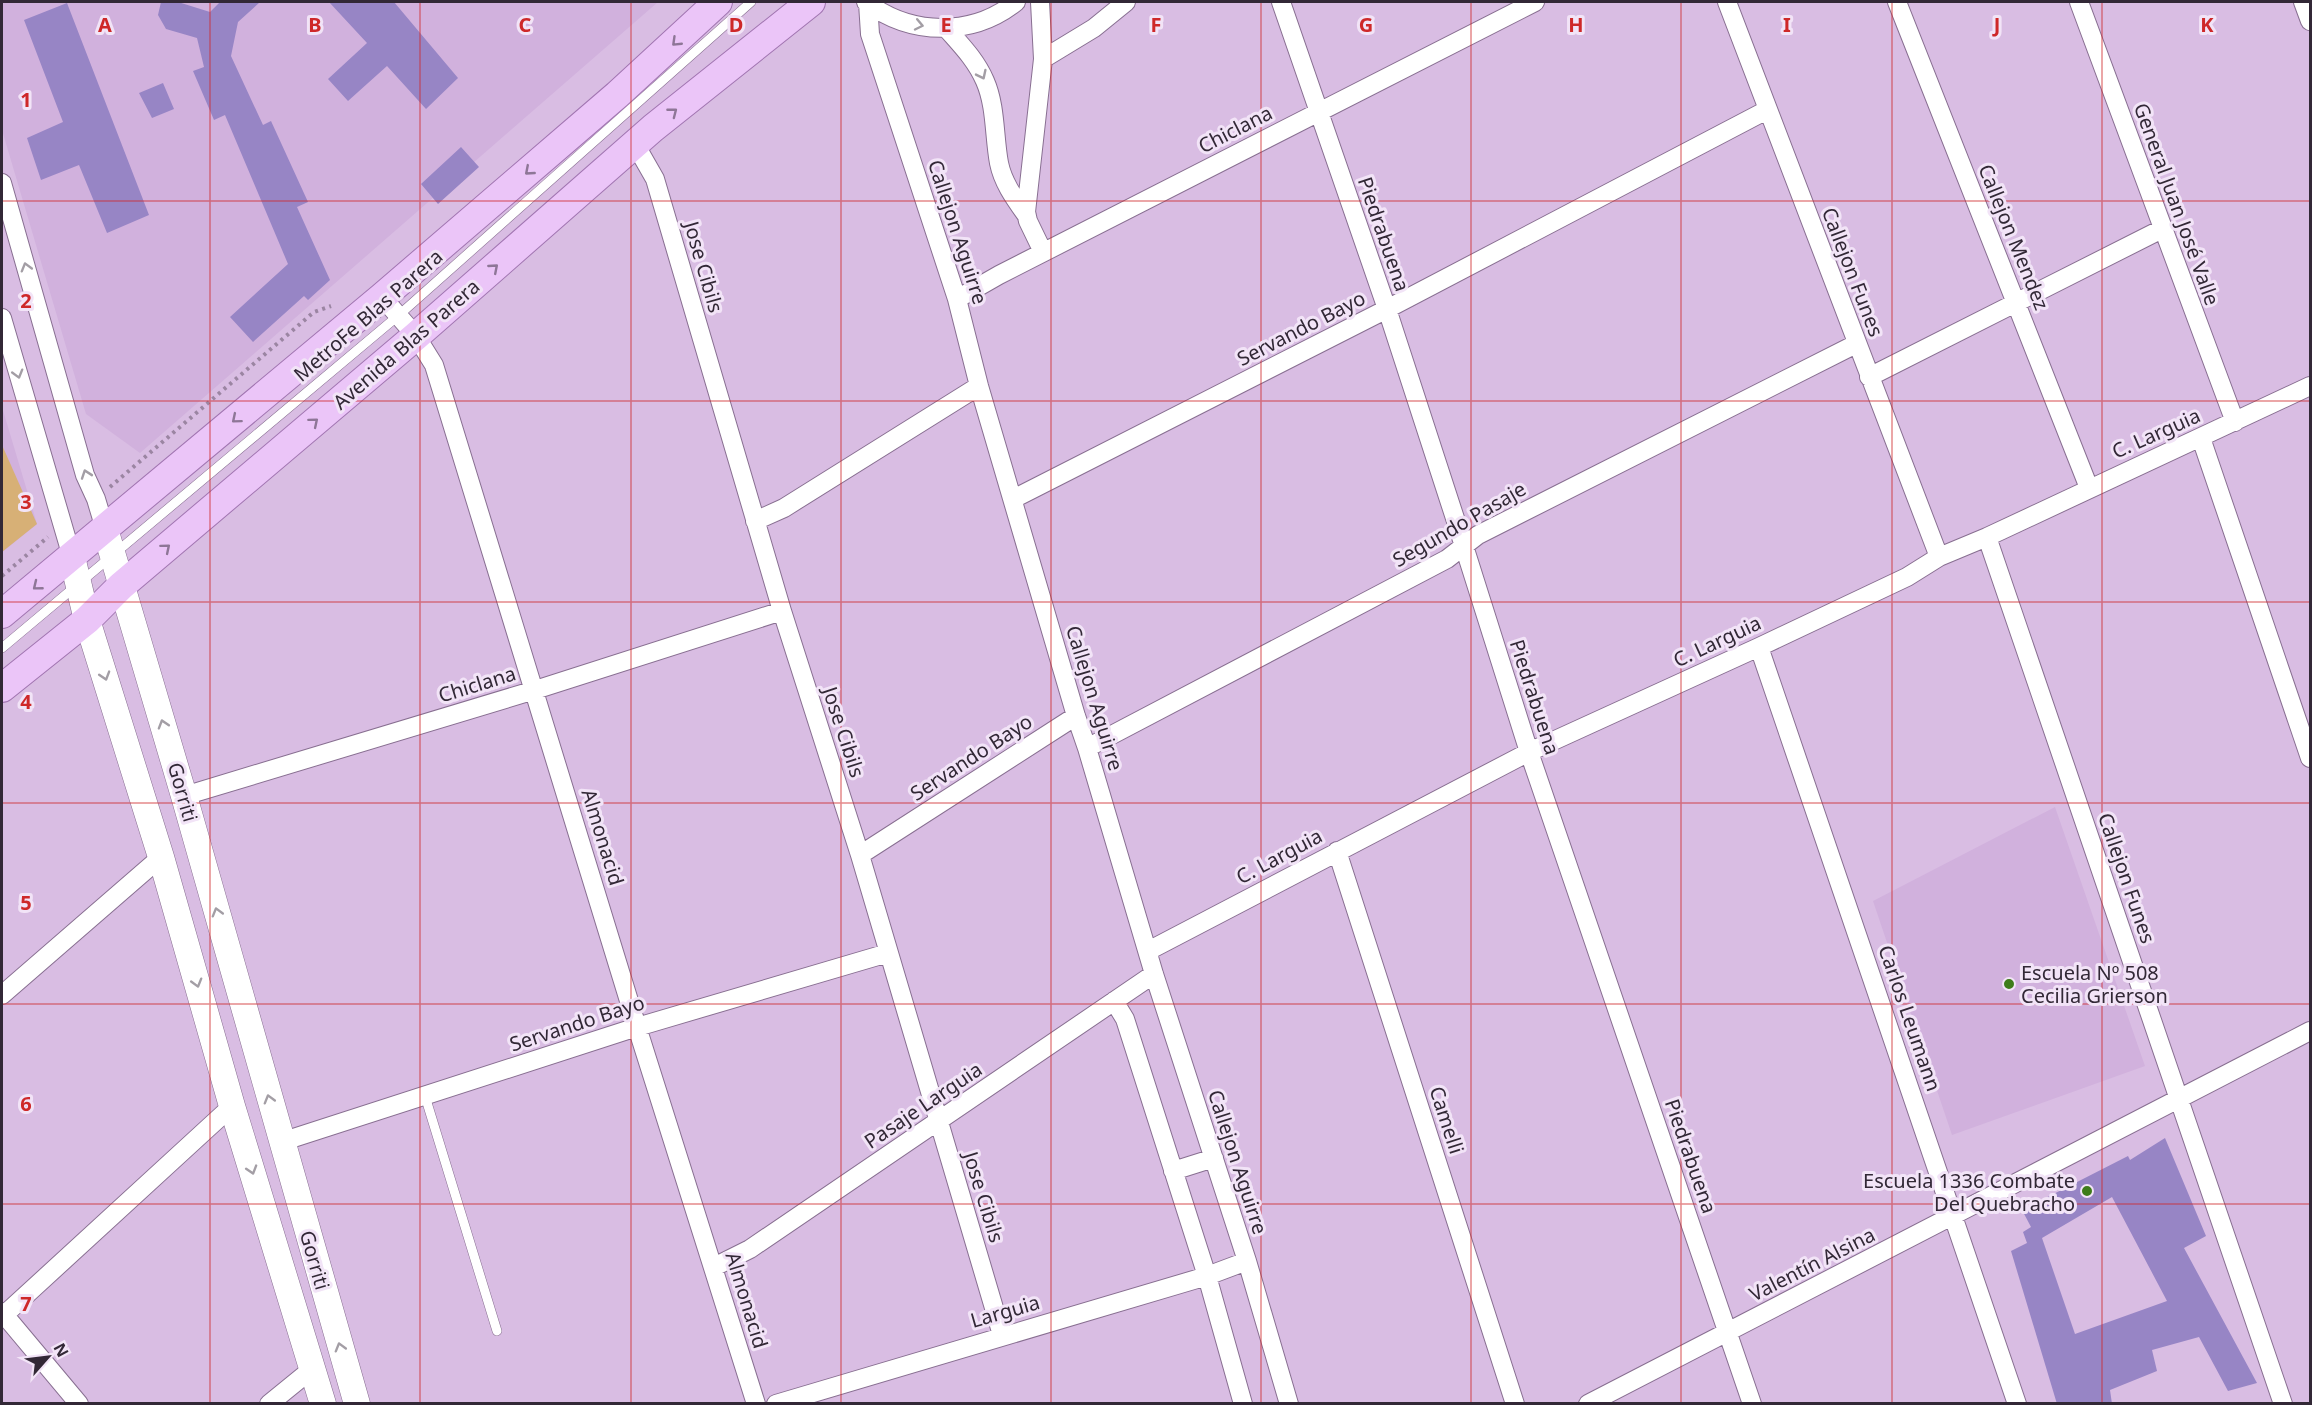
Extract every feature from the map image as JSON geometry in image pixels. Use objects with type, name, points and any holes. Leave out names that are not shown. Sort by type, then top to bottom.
[{"type":"main road","name":"Avenida Blas Parera","points":[[2,688],[87,620],[399,316],[617,95],[718,2]]},
{"type":"main road","name":"Avenida Blas Parera","points":[[2,614],[105,530],[636,144],[812,2]]},
{"type":"main road","name":"Gorriti","points":[[105,530],[111,557],[184,796],[357,1404]]},
{"type":"main road","name":"Gorriti","points":[[72,557],[87,620],[161,857],[232,1106],[323,1404]]},
{"type":"street","name":"Callejon Aguirre","points":[[867,2],[897,20],[923,27],[947,29],[985,20],[1005,11],[1016,2]]},
{"type":"street","name":"Callejon Aguirre","points":[[867,2],[870,34],[957,299],[979,386],[1076,716],[1154,974],[1247,1261],[1289,1404]]},
{"type":"street","points":[[1027,216],[1043,59],[1040,2]]},
{"type":"street","points":[[1043,59],[1094,28],[1126,2]]},
{"type":"street","name":"Piedrabuena","points":[[1281,2],[1387,309],[1529,752],[1752,1404]]},
{"type":"street","name":"Chiclana","points":[[957,299],[1043,252],[1535,2]]},
{"type":"street","name":"Callejon Funes","points":[[1727,2],[1939,557]]},
{"type":"street","name":"Callejon Mendez","points":[[1897,2],[2089,488]]},
{"type":"street","name":"General Juan José Valle","points":[[2079,2],[2235,422]]},
{"type":"street","points":[[2303,2],[2310,21]]},
{"type":"street","points":[[947,29],[975,61],[986,82],[1000,165],[1009,190],[1027,216],[1043,252]]},
{"type":"street","name":"Servando Bayo","points":[[1013,499],[1387,309],[1767,111]]},
{"type":"street","name":"Jose Cibils","points":[[636,144],[655,179],[782,611],[860,855],[1002,1335]]},
{"type":"street","name":"Gorriti","points":[[2,183],[86,475],[105,530]]},
{"type":"street","points":[[1869,377],[2162,229]]},
{"type":"street","name":"Almonacid","points":[[399,316],[434,365],[637,1027],[756,1404]]},
{"type":"street","name":"Gorriti","points":[[2,318],[72,557]]},
{"type":"street","name":"Segundo Pasaje","points":[[1087,748],[1447,559],[1478,535],[1856,344]]},
{"type":"street","points":[[755,521],[784,508],[979,386]]},
{"type":"street","name":"C. Larguia","points":[[1148,951],[1529,752],[1759,647],[1906,577],[1939,557],[1987,537],[2310,386]]},
{"type":"street","points":[[2201,438],[2310,758]]},
{"type":"street","name":"Callejon Funes","points":[[1987,537],[2283,1404]]},
{"type":"street","name":"Chiclana","points":[[184,796],[535,690],[782,611]]},
{"type":"street","name":"Carlos Leumann","points":[[1759,647],[2017,1404]]},
{"type":"street","name":"Servando Bayo","points":[[860,855],[1076,716]]},
{"type":"street","name":"Camelli","points":[[1337,851],[1515,1404]]},
{"type":"street","points":[[2,995],[161,857]]},
{"type":"street","name":"Servando Bayo","points":[[281,1142],[637,1027],[888,953]]},
{"type":"street","name":"Pasaje Larguia","points":[[714,1267],[750,1249],[1154,974]]},
{"type":"street","points":[[1114,1001],[1125,1020],[1207,1276],[1243,1404]]},
{"type":"street","name":"Valentín Alsina","points":[[1588,1404],[2310,1031]]},
{"type":"street","points":[[79,1404],[2,1315],[232,1106]]},
{"type":"street","points":[[1173,1171],[1214,1158]]},
{"type":"street","name":"Larguia","points":[[776,1404],[1002,1335],[1207,1276],[1247,1261]]},
{"type":"street","points":[[269,1404],[312,1369]]},
{"type":"lane","name":"MetroFe Blas Parera","points":[[2,648],[399,316],[751,2]]},
{"type":"lane","points":[[425,1096],[497,1331]]},
{"type":"path","points":[[96,499],[314,312],[338,304]]},
{"type":"path","points":[[2,576],[63,526]]},
{"type":"shaded area","points":[[2,2],[658,2],[140,453],[86,414],[2,130]]},
{"type":"shaded area","points":[[2,407],[37,524],[2,552]]},
{"type":"shaded area","points":[[2,445],[37,524],[2,552]]},
{"type":"shaded area","name":"Escuela Nº 508 Cecilia Grierson","points":[[2055,807],[2145,1066],[1952,1135],[1873,901]]},
{"type":"building","points":[[161,2],[178,2],[210,12],[220,2],[260,2],[238,22],[231,56],[263,125],[271,121],[308,202],[297,207],[330,280],[308,300],[304,296],[253,342],[230,317],[288,264],[225,115],[214,120],[193,71],[204,67],[197,38],[166,29],[158,15]]},
{"type":"building","points":[[329,2],[394,2],[458,78],[426,109],[387,66],[348,101],[328,79],[367,43]]},
{"type":"building","points":[[67,3],[149,215],[107,233],[79,165],[41,180],[27,138],[63,122],[24,20]]},
{"type":"building","points":[[163,83],[174,109],[152,118],[139,93]]},
{"type":"building","points":[[461,147],[479,167],[438,204],[421,184]]},
{"type":"building","points":[[2165,1138],[2206,1236],[2184,1248],[2257,1383],[2228,1391],[2199,1337],[2152,1350],[2157,1371],[2110,1390],[2112,1404],[2057,1404],[2011,1251],[2027,1243],[2023,1232],[2031,1227],[2022,1210],[2128,1156],[2130,1160]],"holes":[[[2112,1197],[2167,1301],[2075,1334],[2042,1238]]]},
{"type":"place","name":"Escuela Nº 508 Cecilia Grierson","points":[[2009,984]]},
{"type":"place","name":"Escuela 1336 Combate Del Quebracho","points":[[2087,1191]]}]
